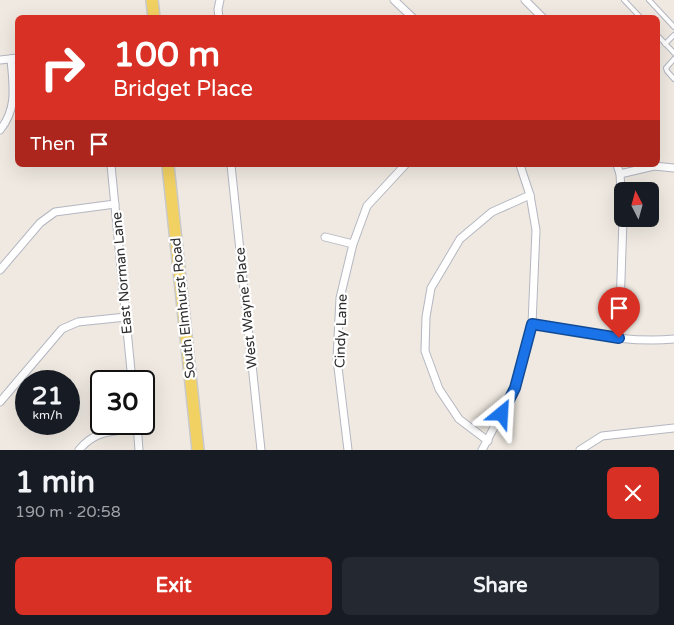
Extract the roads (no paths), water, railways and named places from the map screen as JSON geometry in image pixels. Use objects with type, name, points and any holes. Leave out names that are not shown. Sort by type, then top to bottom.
[{"type":"main road","points":[[152,0],[154,15]]},
{"type":"main road","name":"South Elmhurst Road","points":[[168,167],[198,450]]},
{"type":"street","points":[[219,15],[220,0]]},
{"type":"street","points":[[394,0],[410,15]]},
{"type":"street","points":[[525,0],[540,15]]},
{"type":"street","points":[[0,60],[14,58],[14,101],[6,122],[0,130]]},
{"type":"street","name":"East Norman Lane","points":[[111,167],[131,370]]},
{"type":"street","name":"West Wayne Place","points":[[231,167],[261,450]]},
{"type":"street","name":"Cindy Lane","points":[[348,450],[337,359],[340,298],[352,244],[367,206],[403,167]]},
{"type":"street","points":[[482,450],[515,388],[532,324],[536,230],[530,195],[521,167]]},
{"type":"street","points":[[618,167],[620,182]]},
{"type":"street","points":[[620,174],[650,167]]},
{"type":"street","points":[[660,167],[674,168]]},
{"type":"street","points":[[488,441],[460,419],[439,389],[425,352],[426,317],[431,288],[460,239],[492,212],[530,195]]},
{"type":"street","points":[[0,270],[40,223],[55,212],[115,204]]},
{"type":"street","points":[[619,338],[623,228]]},
{"type":"street","points":[[325,237],[352,244]]},
{"type":"street","points":[[0,402],[62,328],[78,322],[126,317]]},
{"type":"street","points":[[532,324],[619,338],[674,339]]},
{"type":"street","points":[[580,450],[602,436],[674,428]]},
{"type":"street","points":[[79,450],[87,440],[99,435]]},
{"type":"street","points":[[138,435],[140,450]]},
{"type":"lane","points":[[624,0],[638,15]]},
{"type":"lane","points":[[649,0],[674,27]]},
{"type":"lane","points":[[665,44],[674,35]]},
{"type":"lane","points":[[660,38],[674,53]]},
{"type":"lane","points":[[674,59],[666,68],[674,79]]}]
